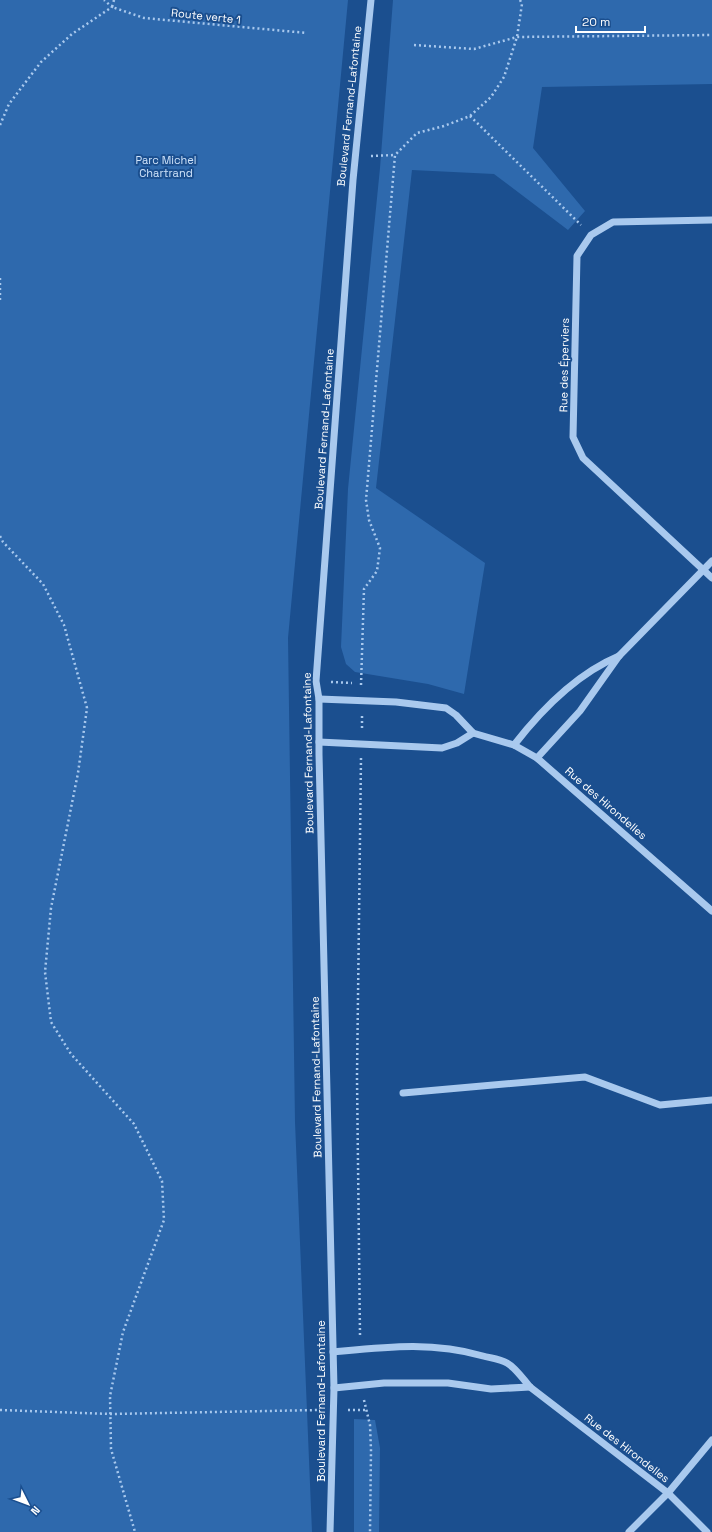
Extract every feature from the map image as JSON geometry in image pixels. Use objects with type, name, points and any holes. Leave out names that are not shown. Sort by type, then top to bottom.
[{"type":"street","name":"Boulevard Fernand-Lafontaine","points":[[330,1532],[334,1388],[319,742],[320,699],[316,681],[356,156],[371,0]]},
{"type":"street","name":"Rue des Éperviers","points":[[712,220],[613,222],[591,235],[577,256],[573,437],[583,458],[712,578]]},
{"type":"street","points":[[537,758],[580,711],[619,656],[712,561]]},
{"type":"street","points":[[514,745],[552,702],[563,692],[603,663],[619,656]]},
{"type":"street","points":[[319,742],[442,748],[457,743],[473,733],[456,715],[446,708],[362,699],[320,699]]},
{"type":"street","name":"Rue des Hirondelles","points":[[473,733],[514,745],[537,758],[712,912]]},
{"type":"street","points":[[403,1093],[585,1077],[660,1105],[712,1100]]},
{"type":"street","name":"Rue des Hirondelles","points":[[333,1352],[405,1346],[441,1347],[477,1354],[506,1362],[517,1371],[530,1387],[668,1493],[707,1532]]},
{"type":"street","points":[[334,1388],[384,1384],[448,1383],[491,1389],[530,1387]]},
{"type":"street","points":[[629,1532],[668,1493],[712,1440]]},
{"type":"path","points":[[104,0],[112,7]]},
{"type":"path","points":[[0,125],[9,104],[41,62],[72,34],[112,7],[114,0]]},
{"type":"path","points":[[360,1350],[357,1077],[362,744],[361,684],[364,589],[377,571],[380,548],[369,520],[366,500],[394,156],[417,133],[444,126],[470,116],[491,97],[504,77],[517,37],[522,4],[520,0]]},
{"type":"path","name":"Route verte 1","points":[[112,7],[144,18],[307,33]]},
{"type":"path","points":[[414,45],[474,49],[517,37],[712,35]]},
{"type":"path","points":[[470,116],[591,235]]},
{"type":"path","points":[[356,156],[394,156]]},
{"type":"path","points":[[0,278],[0,302]]},
{"type":"path","points":[[0,536],[43,584],[64,626],[86,708],[78,773],[51,908],[45,972],[51,1022],[71,1054],[134,1124],[162,1182],[164,1220],[123,1332],[110,1396],[111,1449],[135,1532]]},
{"type":"path","points":[[316,681],[361,684]]},
{"type":"path","points":[[360,1386],[370,1424],[370,1532]]},
{"type":"path","points":[[0,1410],[111,1414],[334,1410]]},
{"type":"green space","name":"Parc Michel Chartrand","points":[[0,0],[348,0],[288,638],[295,1122],[312,1532],[0,1532]]},
{"type":"green space","points":[[393,0],[712,0],[712,84],[542,87],[533,148],[585,211],[568,230],[494,174],[412,170],[376,488],[485,563],[464,694],[428,684],[355,672],[346,664],[341,647],[348,489],[380,168]]},
{"type":"green space","points":[[354,1419],[375,1420],[380,1448],[379,1532],[354,1532]]}]
